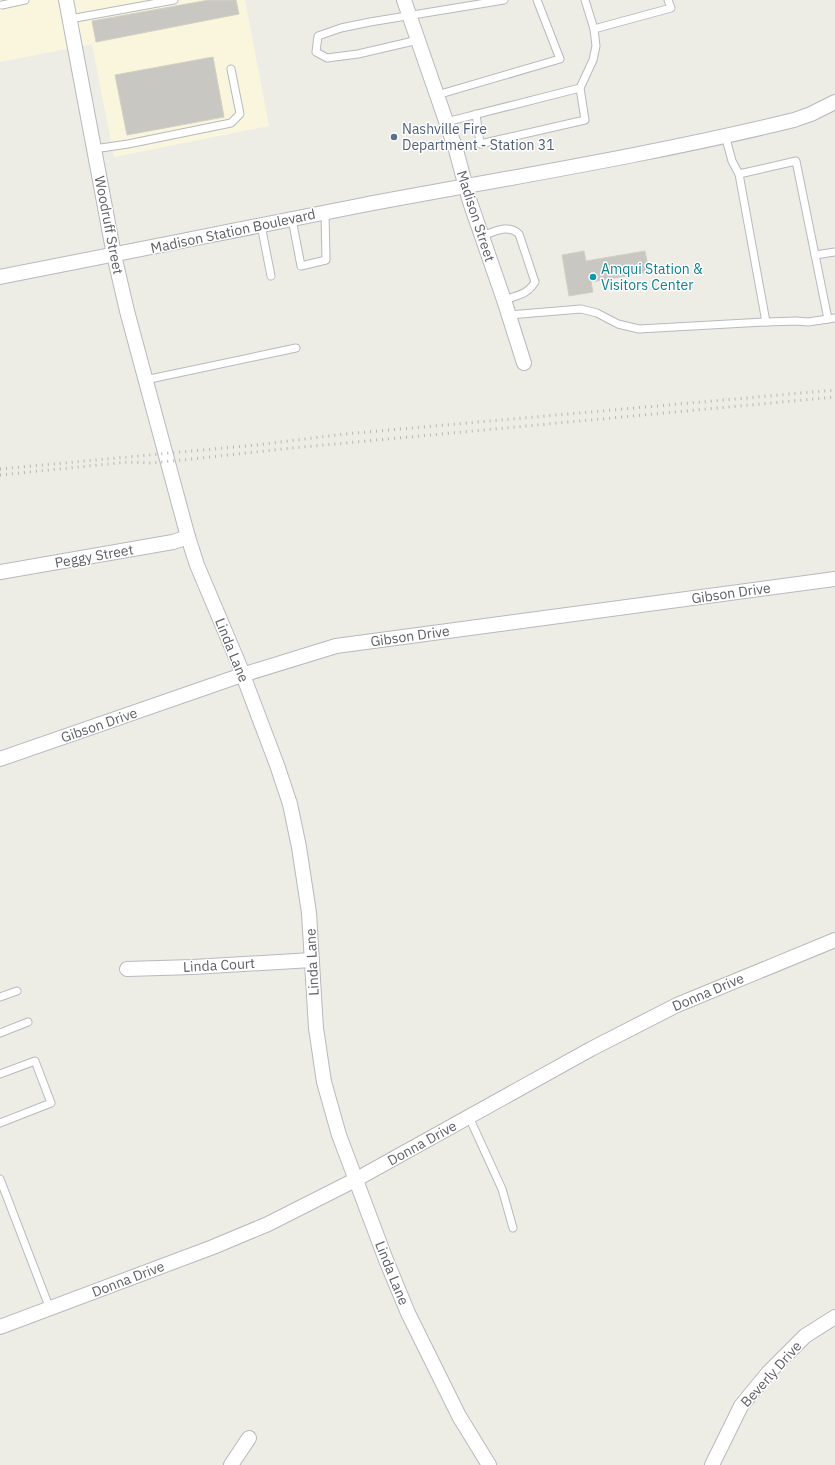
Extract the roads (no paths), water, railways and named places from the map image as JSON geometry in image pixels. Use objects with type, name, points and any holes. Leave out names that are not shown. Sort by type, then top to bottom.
[{"type":"street","name":"Woodruff Street","points":[[66,0],[114,255],[144,380],[163,447]]},
{"type":"street","name":"Madison Street","points":[[404,0],[463,173],[466,187],[524,363]]},
{"type":"street","points":[[811,114],[835,102]]},
{"type":"street","points":[[811,114],[835,113]]},
{"type":"street","name":"Madison Station Boulevard","points":[[0,276],[114,255],[325,212],[609,160],[788,121],[811,114]]},
{"type":"street","name":"Linda Lane","points":[[163,447],[197,565],[242,675],[277,765],[290,804],[306,888],[309,913],[316,1028],[324,1082],[339,1135],[386,1260],[408,1313],[459,1416],[489,1465]]},
{"type":"street","name":"Peggy Street","points":[[0,572],[172,542],[188,537]]},
{"type":"street","name":"Gibson Drive","points":[[0,759],[242,675],[336,646],[835,579]]},
{"type":"street","name":"Donna Drive","points":[[0,1327],[213,1247],[261,1227],[355,1180],[591,1049],[677,1004],[835,940]]},
{"type":"street","name":"Linda Court","points":[[127,969],[193,967],[312,960]]},
{"type":"street","name":"Beverly Drive","points":[[712,1465],[741,1406],[768,1373],[805,1336],[835,1317]]},
{"type":"street","points":[[231,1465],[249,1438]]},
{"type":"lane","points":[[2,5],[25,0]]},
{"type":"lane","points":[[70,20],[174,0]]},
{"type":"lane","points":[[418,40],[358,54],[327,58],[316,52],[318,36],[341,28],[409,15],[504,0]]},
{"type":"lane","points":[[437,95],[560,59],[537,0]]},
{"type":"lane","points":[[476,114],[480,144],[585,120],[580,88],[593,60],[596,46],[594,29],[585,0]]},
{"type":"lane","points":[[594,29],[671,8],[668,0]]},
{"type":"lane","points":[[94,149],[128,144],[231,123],[240,114],[231,69]]},
{"type":"lane","points":[[446,122],[580,88]]},
{"type":"lane","points":[[725,135],[732,161],[739,174],[766,322]]},
{"type":"lane","points":[[509,315],[581,309],[597,313],[618,324],[639,329],[766,322],[808,322],[831,319],[815,255],[796,161],[739,174]]},
{"type":"lane","points":[[292,219],[302,266],[326,260],[325,212]]},
{"type":"lane","points":[[261,225],[271,276]]},
{"type":"lane","points":[[482,236],[508,228],[514,229],[519,234],[535,282],[527,293],[504,300]]},
{"type":"lane","points":[[815,255],[835,252]]},
{"type":"lane","points":[[144,380],[296,348]]},
{"type":"lane","points":[[0,997],[17,991]]},
{"type":"lane","points":[[0,1033],[28,1022]]},
{"type":"lane","points":[[0,1074],[35,1061],[51,1103],[0,1123]]},
{"type":"lane","points":[[469,1117],[502,1189],[513,1228]]},
{"type":"lane","points":[[0,1179],[50,1309]]},
{"type":"railway","points":[[0,469],[256,445],[345,434],[835,390]]},
{"type":"railway","points":[[0,475],[128,462],[150,463],[183,460],[292,448],[835,397]]},
{"type":"place","name":"Nashville Fire Department - Station 31","points":[[394,137]]},
{"type":"place","name":"Amqui Station & Visitors Center","points":[[593,277]]}]
